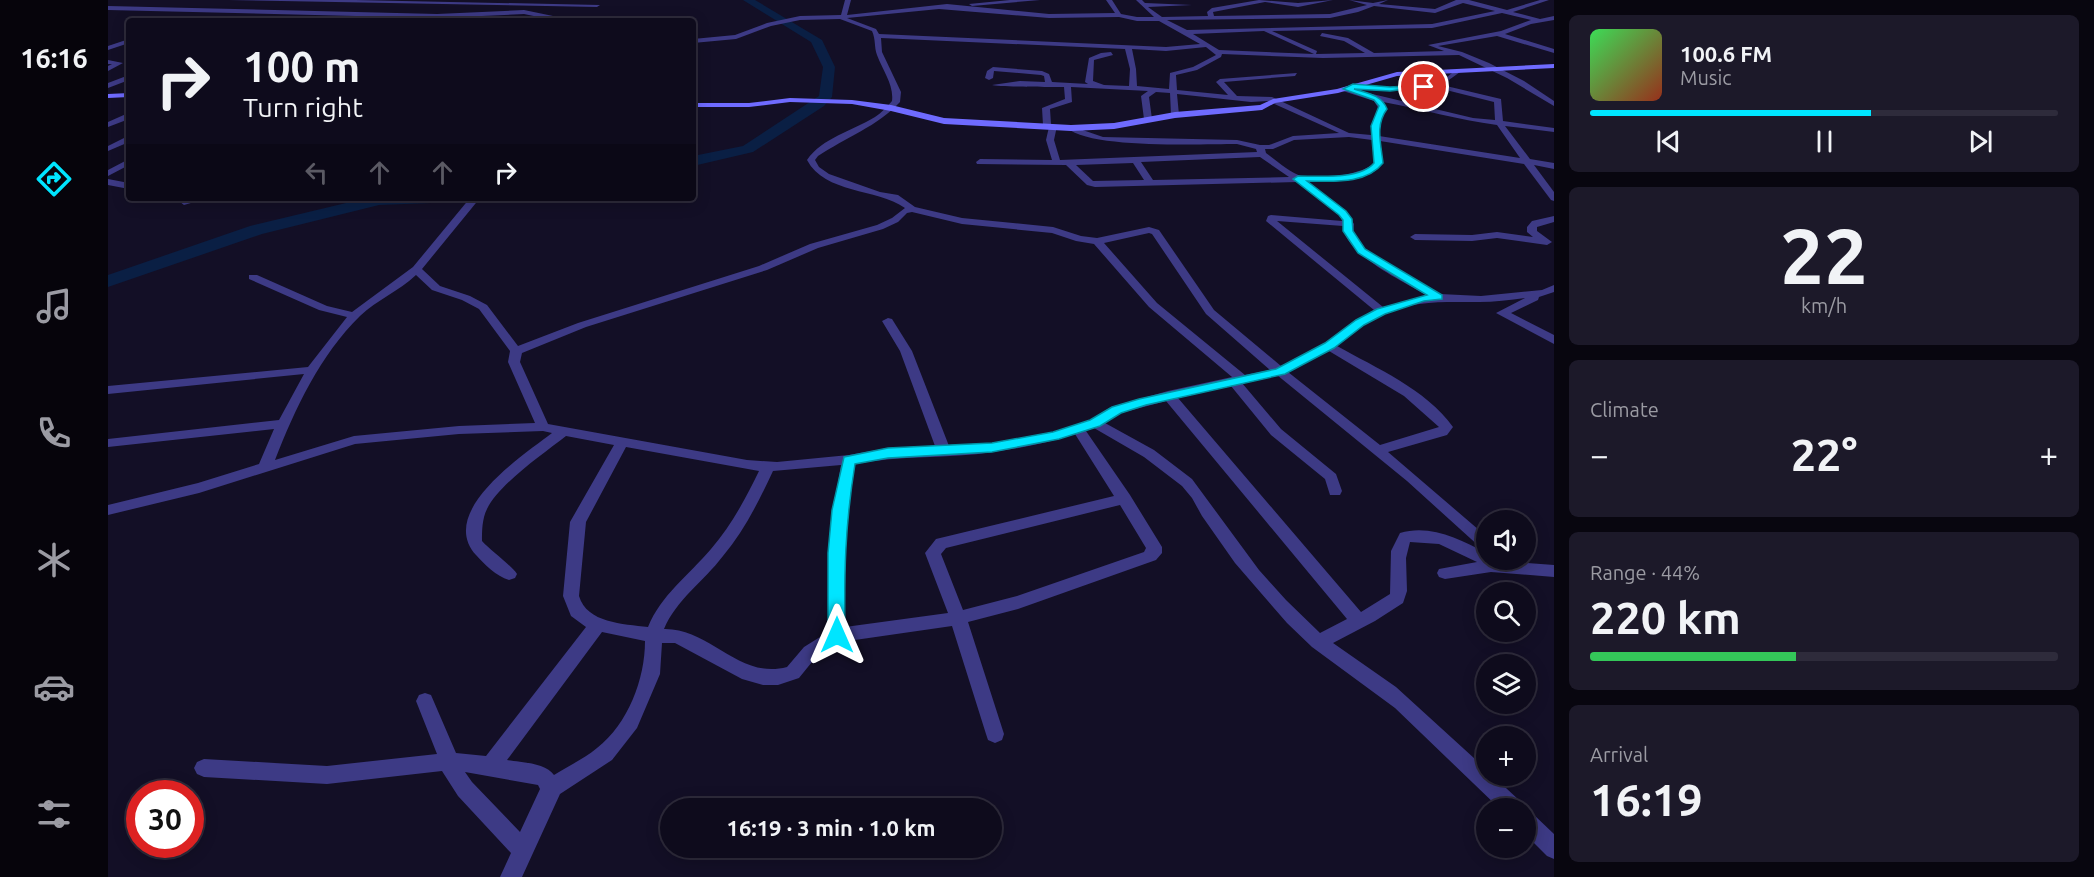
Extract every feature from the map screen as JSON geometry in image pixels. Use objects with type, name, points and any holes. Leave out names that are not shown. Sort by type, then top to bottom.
[{"type":"street","points":[[232,0],[597,5]]},
{"type":"street","points":[[502,2],[533,0]]},
{"type":"street","points":[[842,17],[848,0]]},
{"type":"street","points":[[916,0],[918,8]]},
{"type":"street","points":[[696,41],[736,37],[769,24],[784,21],[994,1],[1039,0]]},
{"type":"street","points":[[1012,14],[1027,9],[1039,0]]},
{"type":"street","points":[[1109,0],[1119,15]]},
{"type":"street","points":[[1139,0],[1148,10],[1169,25],[1184,30],[1428,26],[1504,12],[1546,0]]},
{"type":"street","points":[[1212,18],[1210,12],[1214,9],[1268,0],[1309,4],[1330,16]]},
{"type":"street","points":[[1309,4],[1330,0]]},
{"type":"street","points":[[1352,0],[1435,11],[1464,26]]},
{"type":"street","points":[[958,5],[1012,14],[1119,15],[1130,18],[1188,20],[1330,16],[1356,11],[1385,0]]},
{"type":"street","points":[[1435,11],[1462,0],[1554,25]]},
{"type":"street","points":[[1145,5],[1190,3]]},
{"type":"street","points":[[1188,20],[1183,13],[1190,3]]},
{"type":"street","points":[[108,8],[360,18],[524,12],[548,18]]},
{"type":"street","points":[[842,17],[872,29],[877,36],[879,52],[897,92],[896,102],[879,118],[841,137],[815,154],[811,160],[816,169],[826,176],[878,194],[895,197],[912,209],[962,221],[1053,230],[1080,239],[1098,241],[1149,230],[1156,232],[1210,312],[1378,450],[1476,535]]},
{"type":"street","points":[[1276,17],[1300,28],[1346,39],[1373,55]]},
{"type":"street","points":[[1554,18],[1539,20],[1498,34],[1431,45],[1460,53],[1496,69],[1523,83],[1554,104]]},
{"type":"street","points":[[1245,19],[1323,56]]},
{"type":"street","points":[[1184,30],[1188,20]]},
{"type":"street","points":[[1184,30],[1199,43]]},
{"type":"street","points":[[1472,32],[1481,37]]},
{"type":"street","points":[[1498,34],[1554,52]]},
{"type":"street","points":[[877,36],[1166,49],[1199,43],[1210,46],[1218,52],[1323,56],[1447,51]]},
{"type":"street","points":[[108,48],[126,42]]},
{"type":"street","points":[[1128,48],[1133,69],[1133,89]]},
{"type":"street","points":[[1166,49],[1172,60],[1175,115]]},
{"type":"street","points":[[1172,74],[1204,65],[1219,56],[1218,52]]},
{"type":"street","points":[[1089,82],[1091,58],[1111,54]]},
{"type":"street","points":[[108,62],[120,63],[108,69]]},
{"type":"street","points":[[996,86],[1020,83],[1049,84],[1172,91],[1274,101],[1350,88],[1396,75],[1554,66]]},
{"type":"street","points":[[989,78],[989,72],[993,69],[1042,73],[1047,75],[1049,84]]},
{"type":"street","points":[[1350,88],[1390,89],[1433,85],[1452,79],[1458,72]]},
{"type":"street","points":[[1233,96],[1220,82],[1222,80],[1295,74]]},
{"type":"street","points":[[109,86],[126,78]]},
{"type":"street","points":[[1080,87],[1089,82],[1105,88]]},
{"type":"street","points":[[1433,85],[1498,100],[1500,103],[1499,123],[1554,198]]},
{"type":"street","points":[[1057,163],[1050,141],[1050,126],[1046,108],[1069,100],[1067,86]]},
{"type":"street","points":[[1350,88],[1377,99],[1473,120],[1554,130]]},
{"type":"street","points":[[1148,119],[1145,96],[1152,93],[1152,90]]},
{"type":"street","points":[[108,96],[126,95]]},
{"type":"street","points":[[1070,164],[1090,183],[1095,184],[1349,178],[1374,168],[1378,163],[1375,126],[1383,109],[1377,99]]},
{"type":"street","points":[[696,105],[755,105],[795,100],[818,103],[852,102],[891,108],[944,121],[1071,128],[1114,126],[1175,115],[1244,110],[1262,107],[1274,101]]},
{"type":"street","points":[[1274,101],[1349,135]]},
{"type":"street","points":[[108,117],[126,117]]},
{"type":"street","points":[[108,125],[126,118]]},
{"type":"street","points":[[1071,128],[1096,138],[1237,142],[1261,150],[1334,205],[1347,219],[1348,231],[1361,251],[1438,297]]},
{"type":"street","points":[[980,162],[1070,164],[1261,150],[1293,138],[1349,135],[1554,166]]},
{"type":"street","points":[[1131,139],[1151,184]]},
{"type":"street","points":[[108,149],[126,140]]},
{"type":"street","points":[[108,173],[126,164]]},
{"type":"street","points":[[108,182],[126,185]]},
{"type":"street","points":[[265,467],[282,423],[311,370],[354,316],[368,303],[417,270],[473,201]]},
{"type":"street","points":[[516,351],[582,325],[763,268],[814,246],[880,227],[895,220],[904,211],[912,209]]},
{"type":"street","points":[[1349,225],[1271,219],[1381,311]]},
{"type":"street","points":[[1551,244],[1532,232],[1532,227],[1535,223],[1554,219]]},
{"type":"street","points":[[1415,237],[1497,236],[1551,244]]},
{"type":"street","points":[[1098,241],[1153,305],[1237,380],[1276,432],[1334,481],[1335,491]]},
{"type":"street","points":[[417,270],[436,288],[466,298],[483,307],[516,351],[514,362],[543,427]]},
{"type":"street","points":[[253,278],[323,308],[354,316]]},
{"type":"street","points":[[108,510],[200,488],[354,440],[459,430],[543,427],[747,465],[768,466],[849,460],[888,453],[943,448],[992,448],[1078,429],[1125,407],[1280,371],[1329,346],[1360,322],[1381,311],[1423,298],[1481,299],[1548,294]]},
{"type":"street","points":[[1548,294],[1502,313],[1554,340]]},
{"type":"street","points":[[888,321],[906,351],[943,448]]},
{"type":"street","points":[[1329,346],[1408,394],[1440,419],[1446,427],[1442,432],[1378,450]]},
{"type":"street","points":[[108,390],[311,370]]},
{"type":"street","points":[[1168,396],[1359,621]]},
{"type":"street","points":[[108,443],[282,423]]},
{"type":"street","points":[[1095,423],[1130,441],[1197,493],[1218,526],[1289,614],[1318,642],[1401,702],[1503,798]]},
{"type":"street","points":[[622,442],[578,522],[571,596],[574,607],[580,616],[598,624],[653,636],[677,636],[737,670],[775,676],[793,672],[810,652],[837,635],[957,618],[1018,602],[1154,553],[1154,548],[1125,499],[1078,429]]},
{"type":"street","points":[[509,574],[490,560],[474,543],[474,524],[480,505],[506,479],[562,431]]},
{"type":"street","points":[[837,635],[836,553],[840,510],[849,460]]},
{"type":"street","points":[[511,877],[551,788],[603,755],[618,741],[653,668],[656,649],[653,636],[675,596],[716,554],[745,514],[768,466]]},
{"type":"street","points":[[995,734],[933,553],[942,543],[1125,499]]},
{"type":"street","points":[[1318,642],[1392,602],[1399,594],[1399,549],[1405,537],[1426,535],[1476,553]]},
{"type":"street","points":[[1446,573],[1476,567]]},
{"type":"street","points":[[1536,568],[1554,571]]},
{"type":"street","points":[[491,765],[598,624]]},
{"type":"street","points":[[425,701],[444,746],[447,762],[465,789],[522,850]]},
{"type":"street","points":[[204,768],[328,775],[447,762],[491,765],[544,777],[551,788]]},
{"type":"street","points":[[1536,831],[1554,849]]},
{"type":"waterway","points":[[696,160],[748,149],[825,97],[829,67],[816,40],[748,0]]},
{"type":"waterway","points":[[108,281],[256,230],[375,201]]},
{"type":"route","points":[[837,635],[836,553],[840,510],[849,460],[888,453],[943,448],[992,448],[1055,436],[1095,423],[1125,407],[1203,387],[1280,371],[1329,346],[1360,322],[1381,311],[1423,298],[1438,297],[1361,251],[1348,231],[1349,225],[1343,213],[1298,179],[1349,178],[1374,168],[1378,163],[1375,126],[1383,109],[1382,106],[1377,99],[1346,89],[1353,87],[1390,89],[1424,87]]}]
